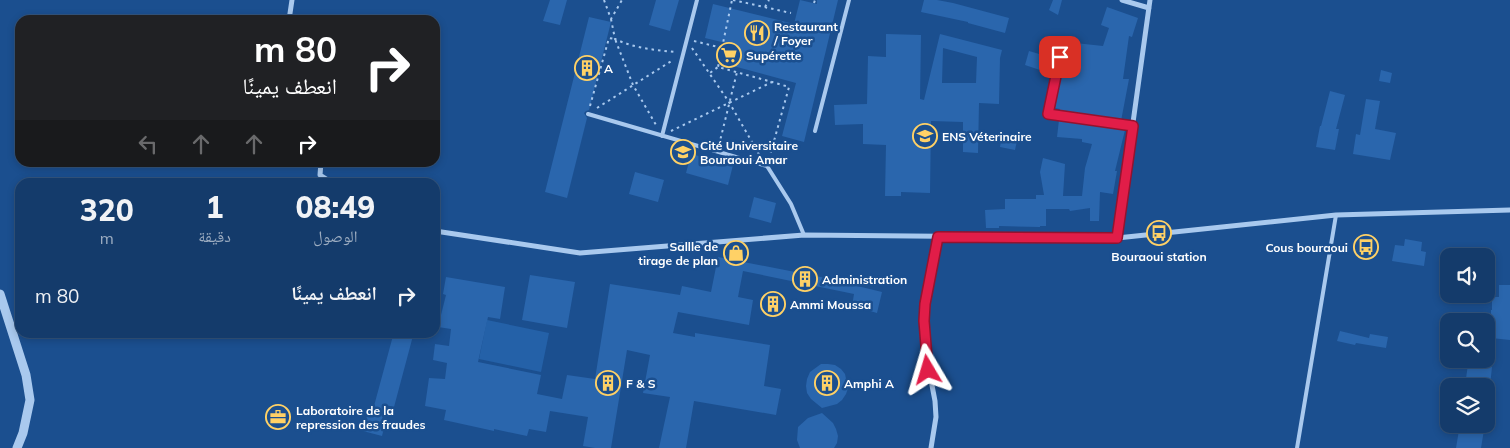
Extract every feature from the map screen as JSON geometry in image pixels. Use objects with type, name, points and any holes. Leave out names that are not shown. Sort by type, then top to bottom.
[{"type":"street","points":[[290,15],[292,0]]},
{"type":"street","points":[[1122,0],[1149,8]]},
{"type":"street","points":[[1117,238],[1150,0]]},
{"type":"street","points":[[1060,57],[1048,114],[1133,126]]},
{"type":"street","points":[[321,167],[320,176],[324,178]]},
{"type":"street","points":[[440,232],[580,253],[804,235],[1117,238],[1336,215],[1510,210]]},
{"type":"street","points":[[931,448],[936,417],[935,401],[926,354],[924,321],[925,304],[938,237]]},
{"type":"street","points":[[0,294],[26,374],[30,400],[23,433],[17,448]]},
{"type":"lane","points":[[662,136],[697,0]]},
{"type":"lane","points":[[815,131],[849,0]]},
{"type":"lane","points":[[588,114],[767,166],[791,204],[804,235]]},
{"type":"lane","points":[[1297,448],[1336,215]]},
{"type":"path","points":[[604,0],[611,19],[615,39],[633,85],[662,136],[772,82]]},
{"type":"path","points":[[611,19],[622,0]]},
{"type":"path","points":[[710,73],[718,67],[732,0],[791,13]]},
{"type":"path","points":[[765,7],[769,0]]},
{"type":"path","points":[[588,114],[609,38],[627,45],[683,53]]},
{"type":"path","points":[[687,40],[722,48]]},
{"type":"path","points":[[687,40],[710,73],[767,166]]},
{"type":"path","points":[[588,114],[683,53]]},
{"type":"path","points":[[718,67],[789,87],[767,166]]},
{"type":"path","points":[[717,152],[737,72]]},
{"type":"shaded area","points":[[487,320],[549,333],[541,372],[479,359]]},
{"type":"building","points":[[550,0],[567,0],[560,25],[543,21]]},
{"type":"building","points":[[656,0],[679,0],[670,31],[649,25]]},
{"type":"building","points":[[800,0],[817,4],[817,0],[838,0],[804,142],[782,136],[796,83],[722,63],[726,43],[705,38],[713,4],[794,24]]},
{"type":"building","points":[[924,0],[953,3],[1009,18],[1005,33],[968,22],[921,12]]},
{"type":"building","points":[[1053,0],[1062,0],[1058,15],[1049,10]]},
{"type":"building","points":[[1107,7],[1138,18],[1132,37],[1129,36],[1123,79],[1129,79],[1121,121],[1059,111],[1060,109],[1055,108],[1066,42],[1103,46],[1109,28],[1101,25]]},
{"type":"building","name":"A","points":[[589,17],[611,22],[589,110],[584,113],[587,118],[567,198],[545,192]]},
{"type":"building","points":[[886,34],[921,35],[920,99],[924,100],[940,34],[1002,50],[1000,58],[999,104],[979,103],[978,153],[963,152],[963,122],[931,121],[930,193],[901,192],[901,196],[885,196],[886,145],[863,144],[863,124],[835,125],[834,105],[867,104],[868,56],[886,57]],"holes":[[[943,48],[977,57],[976,83],[942,83]]]},
{"type":"building","points":[[1029,51],[1046,56],[1045,60],[1054,63],[1052,74],[1025,65]]},
{"type":"building","points":[[1381,70],[1392,73],[1390,83],[1379,81]]},
{"type":"building","points":[[1330,91],[1345,95],[1336,129],[1339,129],[1335,150],[1316,147]]},
{"type":"building","points":[[1366,99],[1380,101],[1375,129],[1396,133],[1390,160],[1353,154],[1356,134],[1360,135]]},
{"type":"building","points":[[1059,120],[1125,130],[1115,171],[1117,171],[1113,194],[1100,192],[1099,221],[1090,221],[1090,208],[1070,211],[1069,209],[1046,209],[1046,226],[999,226],[999,228],[986,228],[985,210],[1005,209],[1005,199],[1036,199],[1036,195],[1044,195],[1040,172],[1043,158],[1065,164],[1063,196],[1082,196],[1085,168],[1092,144],[1082,142],[1082,139],[1057,137]]},
{"type":"building","points":[[1002,134],[1018,136],[1015,150],[1000,147]]},
{"type":"building","points":[[691,154],[733,165],[728,185],[686,173]]},
{"type":"building","points":[[635,172],[664,180],[658,202],[629,194]]},
{"type":"building","points":[[754,197],[776,203],[771,223],[749,217]]},
{"type":"building","points":[[1405,239],[1422,242],[1421,251],[1426,252],[1424,266],[1392,261],[1395,245],[1404,246]]},
{"type":"building","points":[[718,257],[841,281],[882,292],[877,313],[852,306],[854,294],[743,271],[738,297],[753,300],[749,325],[678,312],[673,333],[695,337],[695,333],[770,345],[764,386],[781,389],[776,415],[694,401],[686,448],[659,448],[670,397],[643,393],[650,355],[627,350],[611,448],[583,446],[588,417],[550,411],[546,432],[529,429],[527,436],[444,420],[446,410],[425,406],[429,378],[445,379],[447,363],[433,360],[435,344],[449,346],[451,329],[440,327],[440,319],[446,295],[443,294],[446,277],[505,287],[500,319],[488,317],[478,362],[541,375],[537,394],[562,399],[567,375],[595,379],[610,284],[680,295],[682,286],[711,292]]},
{"type":"building","points":[[530,275],[575,282],[567,328],[522,320]]},
{"type":"building","points":[[1499,285],[1510,285],[1510,340],[1495,338],[1495,313],[1491,313],[1491,310],[1492,303],[1495,303],[1495,297],[1499,297]]},
{"type":"building","name":"Ammi Moussa","points":[[764,294],[784,297],[782,313],[761,310]]},
{"type":"building","points":[[1340,331],[1369,338],[1370,334],[1388,337],[1386,348],[1337,341]]},
{"type":"building","points":[[392,338],[412,338],[394,407],[386,405],[381,423],[385,424],[382,436],[363,431],[370,405],[374,406]]},
{"type":"building","name":"Amphi A","points":[[821,364],[835,365],[841,369],[845,374],[848,388],[842,400],[837,404],[822,408],[811,399],[807,393],[806,386],[810,372]]},
{"type":"building","points":[[1467,368],[1492,368],[1491,378],[1466,378]]},
{"type":"building","points":[[822,413],[833,423],[836,429],[838,436],[834,448],[800,448],[797,440],[798,427],[808,418]]},
{"type":"building","points":[[1458,433],[1484,433],[1481,448],[1456,448]]},
{"type":"place","name":"Restaurant / Foyer","points":[[757,33]]},
{"type":"place","name":"Supérette","points":[[729,55]]},
{"type":"place","name":"A","points":[[587,68]]},
{"type":"place","name":"ENS Véterinaire","points":[[925,136]]},
{"type":"place","name":"Cité Universitaire Bouraoui Amar","points":[[683,152]]},
{"type":"place","name":"Bouraoui station","points":[[1159,233]]},
{"type":"place","name":"Cous bouraoui","points":[[1366,247]]},
{"type":"place","name":"Sallle de tirage de plan","points":[[736,253]]},
{"type":"place","name":"Administration","points":[[805,279]]},
{"type":"place","name":"Ammi Moussa","points":[[773,304]]},
{"type":"place","name":"F & S","points":[[608,383]]},
{"type":"place","name":"Amphi A","points":[[827,383]]},
{"type":"place","name":"Laboratoire de la repression des fraudes","points":[[278,417]]},
{"type":"route","points":[[928,370],[924,321],[925,304],[938,237],[1117,238],[1133,126],[1048,114],[1060,57]]}]
